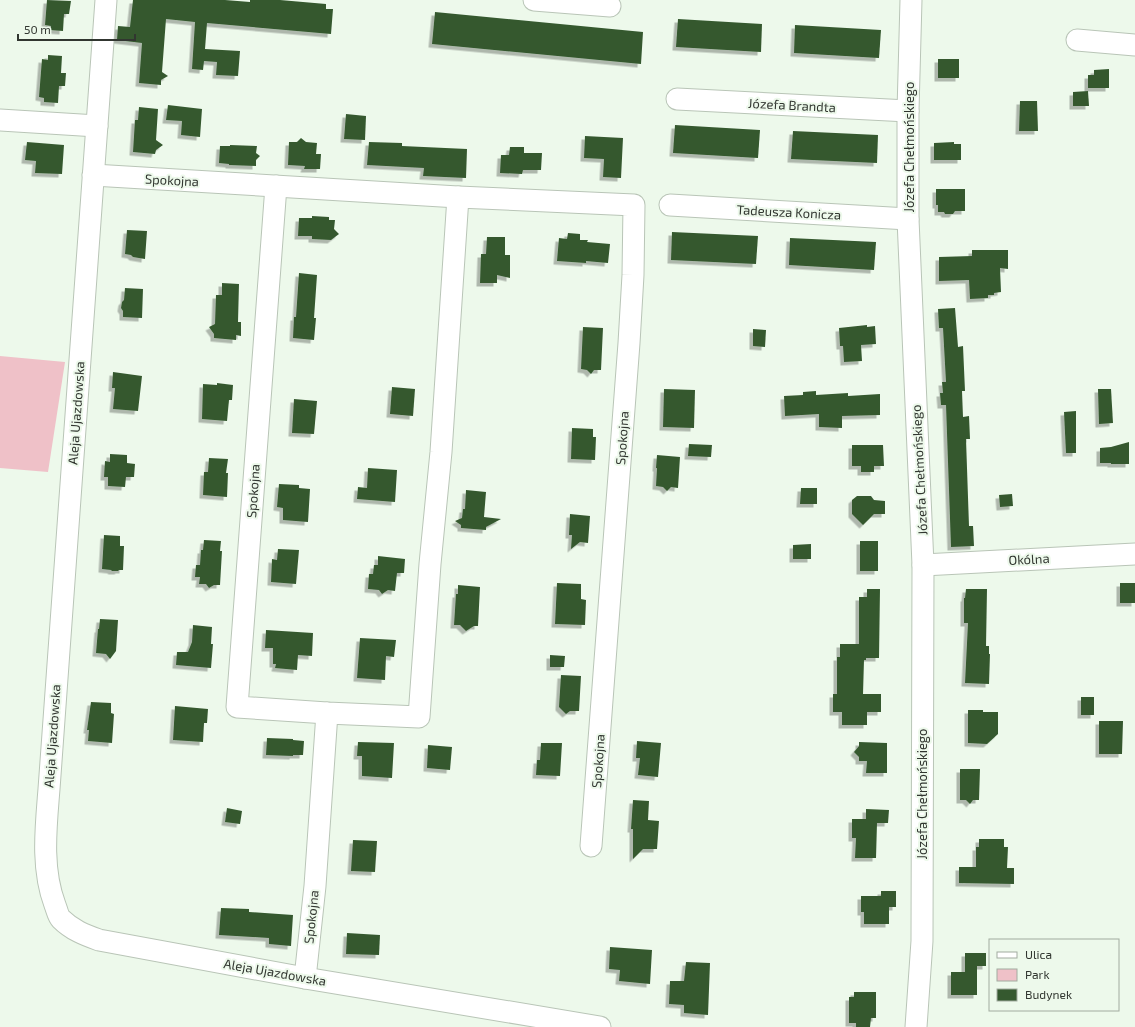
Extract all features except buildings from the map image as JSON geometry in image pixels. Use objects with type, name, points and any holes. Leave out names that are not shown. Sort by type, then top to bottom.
[{"type":"street","name":"Aleja Ujazdowska","points":[[106,0],[48,789],[46,845],[48,875],[52,896],[60,918],[76,931],[99,940],[305,978],[600,1027]]},
{"type":"street","points":[[541,0],[610,6]]},
{"type":"street","name":"Józefa Chełmońskiego","points":[[906,0],[908,219],[924,565],[922,941],[916,1027]]},
{"type":"street","points":[[1077,40],[1135,45]]},
{"type":"street","name":"Józefa Brandta","points":[[677,99],[908,111]]},
{"type":"street","points":[[0,120],[96,126]]},
{"type":"street","name":"Spokojna","points":[[93,175],[458,197],[634,205],[633,275],[629,344],[591,846]]},
{"type":"street","name":"Spokojna","points":[[276,186],[237,707],[327,713],[419,717],[430,564],[442,444],[458,197]]},
{"type":"street","name":"Tadeusza Konicza","points":[[670,205],[908,219]]},
{"type":"street","name":"Okólna","points":[[924,565],[1135,554]]},
{"type":"street","name":"Spokojna","points":[[305,978],[315,886],[327,713]]},
{"type":"green space","points":[[0,356],[65,362],[48,472],[0,468]]}]
